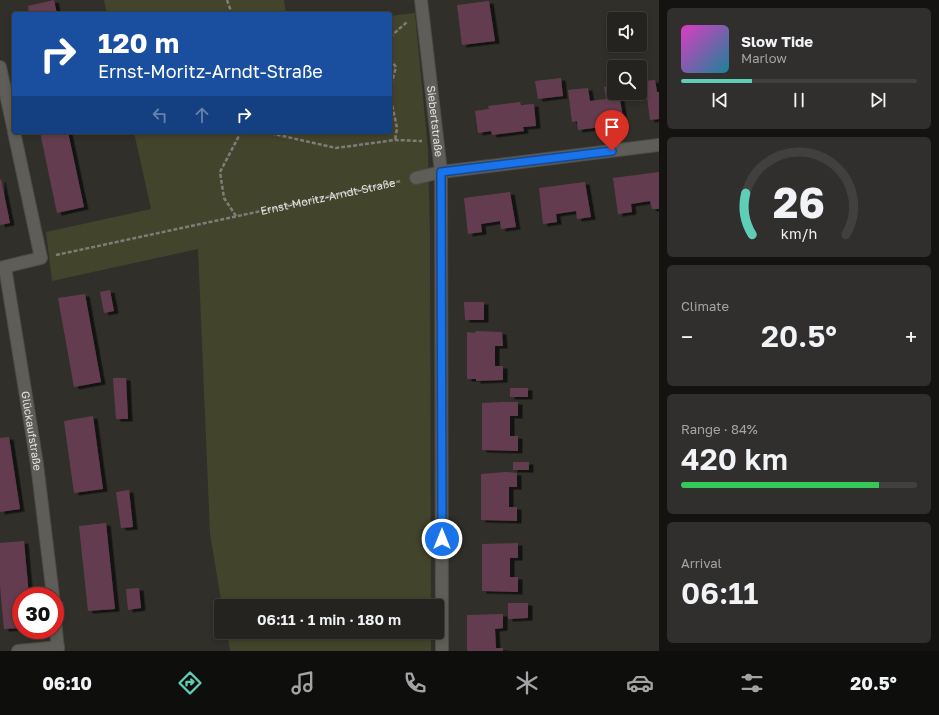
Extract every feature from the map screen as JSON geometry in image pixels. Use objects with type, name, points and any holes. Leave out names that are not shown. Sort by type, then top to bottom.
[{"type":"street","name":"Siebertstraße","points":[[422,0],[441,172],[442,651]]},
{"type":"street","points":[[0,66],[12,123]]},
{"type":"street","points":[[3,267],[41,258],[14,134]]},
{"type":"street","points":[[416,178],[441,172],[659,145]]},
{"type":"street","name":"Glückaufstraße","points":[[3,267],[37,464],[52,587]]},
{"type":"street","points":[[18,651],[58,649],[57,639]]},
{"type":"path","points":[[227,0],[231,12]]},
{"type":"path","points":[[392,62],[396,67],[392,82]]},
{"type":"path","points":[[392,104],[397,128],[395,140]]},
{"type":"path","points":[[236,217],[224,198],[220,172],[240,134]]},
{"type":"path","points":[[274,134],[336,148],[395,140],[438,142]]},
{"type":"path","name":"Ernst-Moritz-Arndt-Straße","points":[[41,258],[416,178]]},
{"type":"green space","points":[[104,0],[284,0],[286,12],[107,12]]},
{"type":"green space","points":[[415,13],[428,150],[430,232],[431,599],[221,599],[210,534],[198,249],[52,281],[46,232],[151,209],[134,134],[392,134],[392,16]]},
{"type":"green space","points":[[228,639],[431,639],[431,651],[230,651]]},
{"type":"building","points":[[54,0],[57,12],[29,12],[28,6]]},
{"type":"building","points":[[489,1],[495,41],[462,45],[457,5]]},
{"type":"building","points":[[561,78],[563,96],[538,99],[535,81]]},
{"type":"building","points":[[655,80],[657,92],[659,92],[659,119],[650,120],[647,97],[647,81]]},
{"type":"building","points":[[607,86],[607,100],[620,100],[624,124],[578,130],[577,121],[572,122],[568,90],[588,88],[590,101],[606,99],[604,87]]},
{"type":"building","points":[[520,102],[521,105],[534,104],[536,126],[523,127],[524,131],[492,135],[491,131],[478,133],[475,111],[489,109],[488,106]]},
{"type":"building","points":[[40,134],[68,134],[84,207],[57,213]]},
{"type":"building","points":[[659,172],[659,209],[652,209],[650,201],[631,204],[632,212],[618,214],[613,178]]},
{"type":"building","points":[[1,179],[10,223],[0,225],[0,180]]},
{"type":"building","points":[[585,182],[591,217],[577,219],[576,211],[556,214],[557,222],[543,224],[539,188]]},
{"type":"building","points":[[510,192],[516,227],[501,229],[500,221],[481,224],[482,232],[468,234],[464,198]]},
{"type":"building","points":[[110,290],[114,311],[104,313],[100,292]]},
{"type":"building","points":[[85,294],[101,382],[74,387],[58,298]]},
{"type":"building","points":[[464,302],[484,302],[484,320],[465,320]]},
{"type":"building","points":[[476,331],[502,332],[503,346],[495,346],[495,366],[503,366],[503,380],[476,381],[476,379],[467,379],[467,332],[475,333]]},
{"type":"building","points":[[113,378],[126,378],[128,419],[116,419]]},
{"type":"building","points":[[510,388],[528,388],[528,397],[510,397]]},
{"type":"building","points":[[518,402],[518,416],[510,416],[510,436],[518,436],[518,451],[482,450],[482,403]]},
{"type":"building","points":[[93,416],[103,489],[74,493],[64,421]]},
{"type":"building","points":[[9,437],[20,509],[0,512],[0,438]]},
{"type":"building","points":[[513,462],[529,462],[529,470],[513,470]]},
{"type":"building","points":[[506,472],[517,473],[517,487],[509,487],[509,507],[517,507],[517,521],[481,520],[481,474]]},
{"type":"building","points":[[129,490],[133,527],[121,528],[116,492]]},
{"type":"building","points":[[106,523],[115,609],[88,611],[79,526]]},
{"type":"building","points":[[24,541],[28,587],[12,587],[12,629],[4,629],[0,586],[0,543]]},
{"type":"building","points":[[518,543],[518,558],[510,558],[510,577],[518,577],[518,592],[482,591],[482,544]]},
{"type":"building","points":[[139,588],[141,608],[128,610],[126,589]]},
{"type":"building","points":[[508,603],[528,603],[528,618],[508,619]]},
{"type":"building","points":[[503,614],[503,628],[495,629],[496,648],[503,648],[503,651],[467,651],[467,615]]},
{"type":"route","points":[[442,539],[441,172],[612,151]]}]
